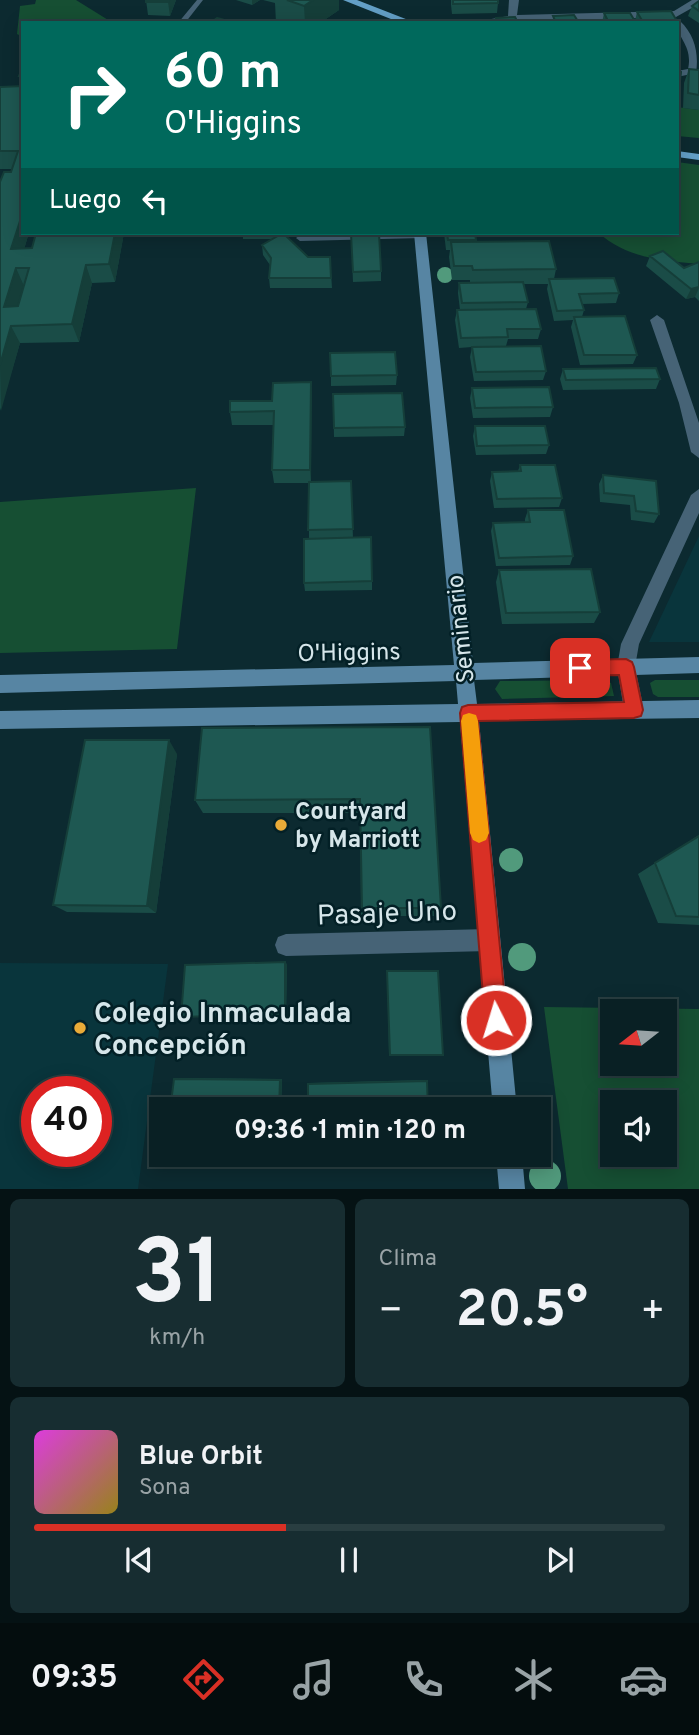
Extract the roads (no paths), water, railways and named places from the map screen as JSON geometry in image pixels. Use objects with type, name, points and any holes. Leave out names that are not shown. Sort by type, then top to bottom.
[{"type":"main road","points":[[348,0],[406,21]]},
{"type":"main road","points":[[679,144],[699,147]]},
{"type":"main road","points":[[679,154],[699,157]]},
{"type":"street","points":[[512,18],[514,0]]},
{"type":"street","points":[[489,21],[680,13],[699,0]]},
{"type":"street","points":[[665,14],[674,21]]},
{"type":"street","points":[[665,14],[689,26],[699,38]]},
{"type":"street","points":[[679,25],[689,36],[695,59],[692,71],[679,74]]},
{"type":"street","name":"Seminario","points":[[420,235],[504,1097]]},
{"type":"street","points":[[657,320],[686,403],[699,452]]},
{"type":"street","points":[[634,710],[626,667],[631,644],[699,495]]},
{"type":"street","name":"O'Higgins","points":[[0,684],[435,675],[699,665]]},
{"type":"street","points":[[0,720],[699,709]]},
{"type":"street","name":"Pasaje Uno","points":[[286,945],[489,940]]},
{"type":"street","points":[[510,1167],[512,1189]]},
{"type":"lane","points":[[183,21],[200,0]]},
{"type":"lane","points":[[300,238],[390,235]]},
{"type":"place","name":"Courtyard by Marriott","points":[[281,825]]},
{"type":"place","name":"Colegio Inmaculada Concepción","points":[[80,1028]]}]
